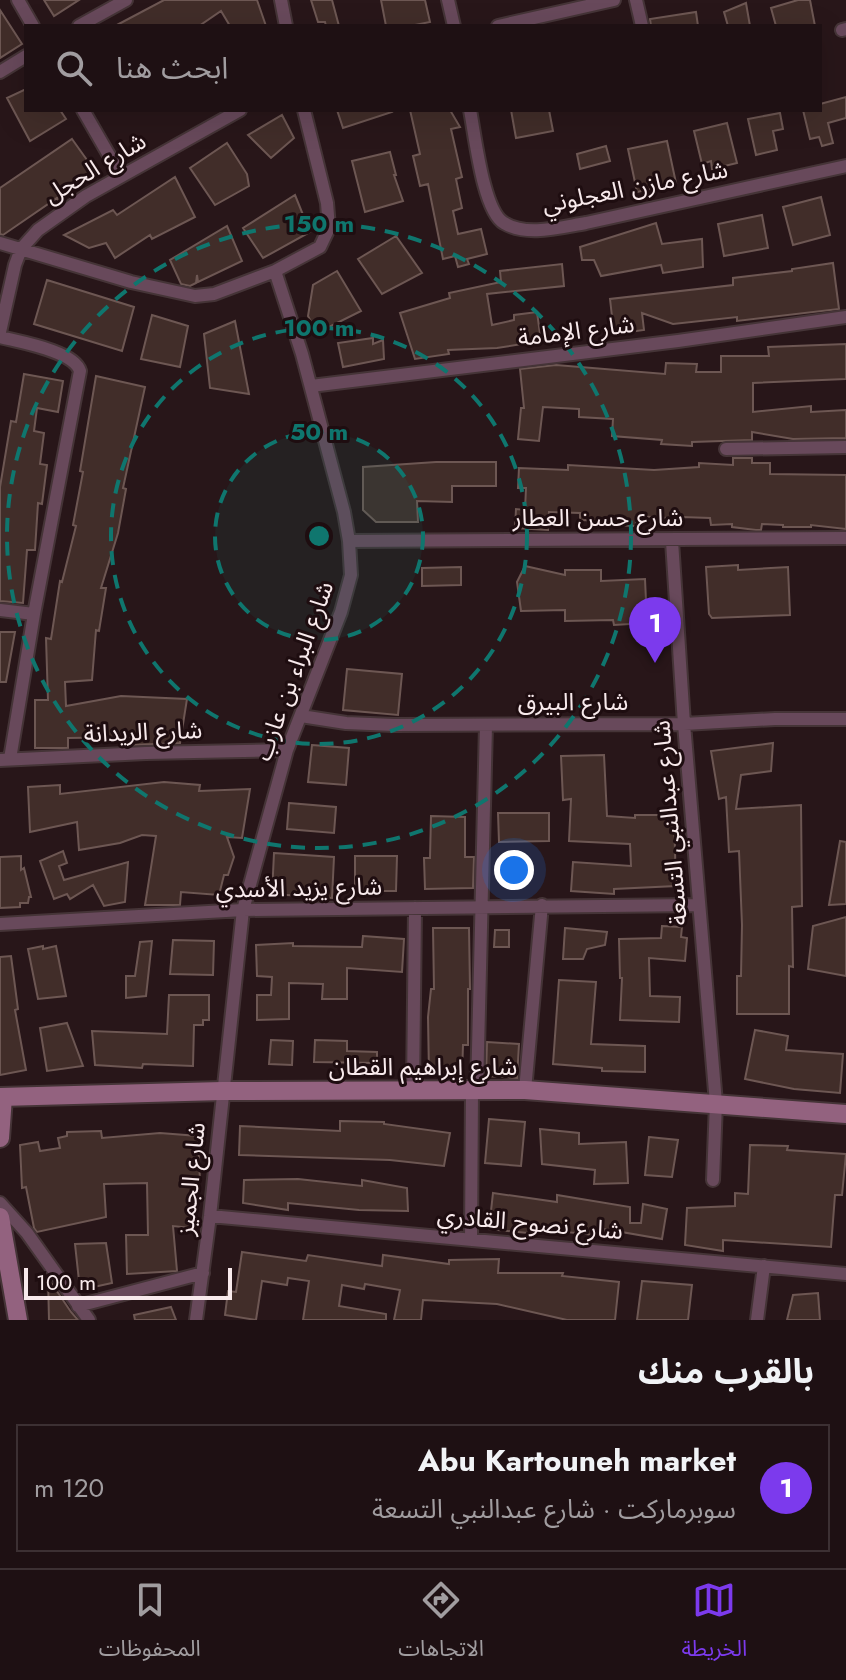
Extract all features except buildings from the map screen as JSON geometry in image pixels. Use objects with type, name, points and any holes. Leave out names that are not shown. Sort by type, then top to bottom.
[{"type":"street","points":[[18,0],[32,24]]},
{"type":"street","points":[[83,24],[126,0]]},
{"type":"street","points":[[281,0],[286,24]]},
{"type":"street","points":[[448,0],[454,24]]},
{"type":"street","points":[[507,24],[614,0]]},
{"type":"street","points":[[636,0],[642,24]]},
{"type":"street","points":[[0,72],[24,57]]},
{"type":"street","points":[[84,112],[121,176]]},
{"type":"street","name":"شارع الحجل","points":[[21,249],[48,221],[236,112]]},
{"type":"street","points":[[0,243],[131,282],[195,296],[214,294],[275,271],[320,247],[329,228],[327,203],[304,112]]},
{"type":"street","name":"شارع مازن العجلوني","points":[[470,112],[491,206],[504,223],[526,229],[546,230],[586,223],[846,166]]},
{"type":"street","points":[[5,760],[80,371],[76,362],[66,355],[0,334],[10,282],[21,249]]},
{"type":"street","name":"شارع البراء بن عازب","points":[[222,1091],[243,910],[287,750],[348,591],[351,559],[311,386],[275,271]]},
{"type":"street","name":"شارع الإمامة","points":[[311,386],[846,317]]},
{"type":"street","points":[[726,449],[846,447]]},
{"type":"street","name":"شارع حسن العطار","points":[[349,541],[846,538]]},
{"type":"street","name":"شارع عبدالنبي التسعة","points":[[672,541],[698,905],[716,1103],[713,1180]]},
{"type":"street","points":[[0,610],[34,614]]},
{"type":"street","name":"شارع البيرق","points":[[301,716],[346,723],[486,725],[846,719]]},
{"type":"street","points":[[471,1240],[486,725]]},
{"type":"street","name":"شارع الريدانة","points":[[5,760],[287,750]]},
{"type":"street","points":[[525,1090],[542,905]]},
{"type":"street","points":[[415,908],[698,905]]},
{"type":"street","name":"شارع يزيد الأسدي","points":[[0,924],[243,910],[415,908],[413,1091]]},
{"type":"street","name":"شارع إبراهيم القطان","points":[[1,1097],[222,1091],[525,1090],[846,1114]]},
{"type":"street","name":"شارع الجميز","points":[[196,1320],[222,1091]]},
{"type":"street","points":[[0,1138],[1,1097]]},
{"type":"street","points":[[0,1203],[27,1233],[89,1320]]},
{"type":"street","name":"شارع نصوح القادري","points":[[210,1216],[846,1274]]},
{"type":"street","points":[[1,1226],[18,1320]]},
{"type":"street","points":[[757,1320],[764,1266]]},
{"type":"street","points":[[78,1306],[203,1273]]},
{"type":"place","name":"Abu Kartouneh market","points":[[655,663]]}]
